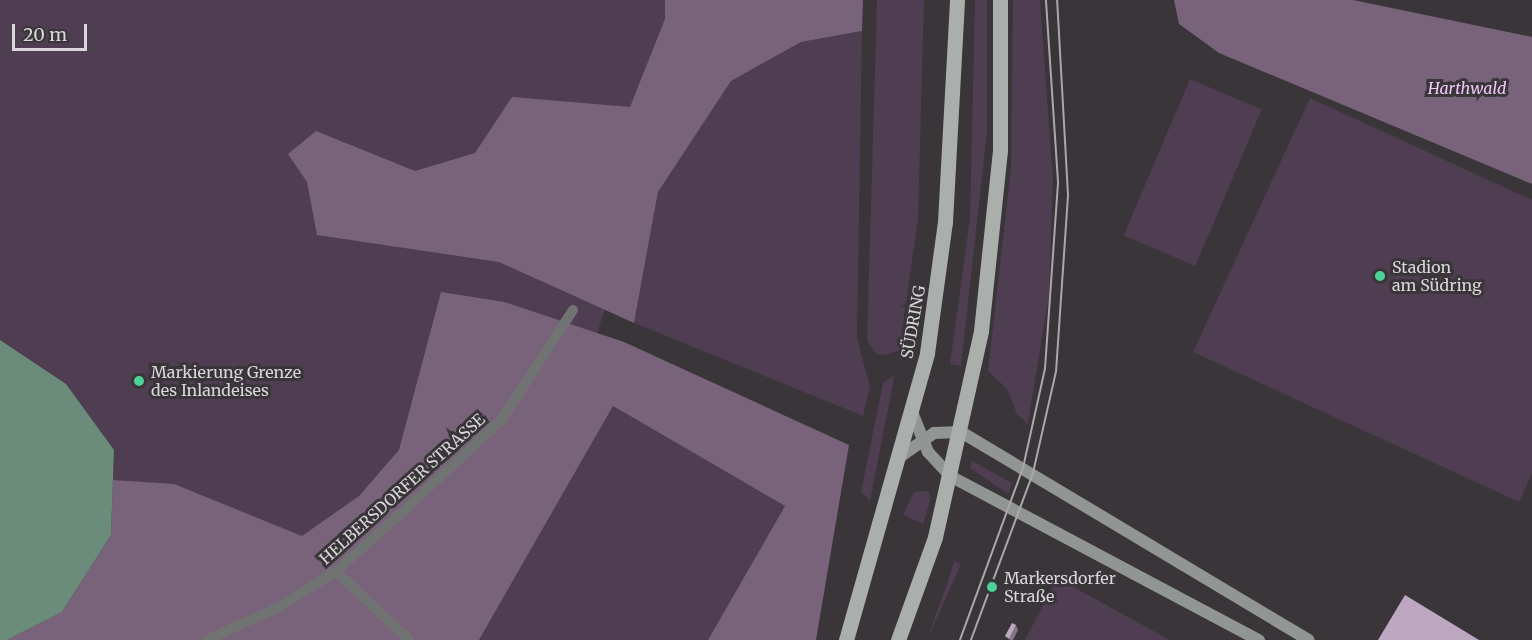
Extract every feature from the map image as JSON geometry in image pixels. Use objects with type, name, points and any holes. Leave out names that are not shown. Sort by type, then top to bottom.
[{"type":"main road","name":"SÜDRING","points":[[846,640],[912,412],[945,222],[957,0]]},
{"type":"main road","points":[[898,640],[950,476],[961,432],[994,231],[1000,151],[1000,0]]},
{"type":"main road","points":[[912,412],[921,439],[950,476],[1258,640]]},
{"type":"main road","points":[[901,456],[921,439],[961,432],[1309,640]]},
{"type":"lane","name":"HELBERSDORFER STRASSE","points":[[207,640],[279,607],[336,571],[502,419],[573,310]]},
{"type":"lane","points":[[336,571],[409,640]]},
{"type":"shaded area","points":[[0,0],[683,0],[682,63],[591,353],[463,640],[7,640],[62,612],[111,535],[114,450],[66,384],[0,340]]},
{"type":"shaded area","points":[[877,0],[924,0],[918,219],[899,351],[884,355],[876,354],[867,340]]},
{"type":"shaded area","points":[[975,0],[987,0],[987,132],[961,366],[950,364],[970,218]]},
{"type":"shaded area","points":[[1013,0],[1040,0],[1053,180],[1049,295],[1028,424],[1017,414],[1007,389],[988,371],[1011,168]]},
{"type":"shaded area","points":[[862,31],[857,339],[870,386],[863,416],[634,323],[658,192],[731,81],[801,42]]},
{"type":"shaded area","points":[[1190,79],[1262,109],[1195,266],[1124,235]]},
{"type":"shaded area","name":"Stadion am Südring","points":[[1310,98],[1532,200],[1532,474],[1519,502],[1193,352]]},
{"type":"shaded area","points":[[0,340],[66,384],[114,450],[111,535],[62,612],[7,640],[0,640]]},
{"type":"shaded area","points":[[893,376],[870,501],[861,492],[883,383]]},
{"type":"shaded area","points":[[613,406],[785,506],[708,640],[479,640]]},
{"type":"shaded area","points":[[972,461],[1012,483],[1008,494],[970,468]]},
{"type":"shaded area","points":[[928,491],[931,498],[923,524],[903,515],[914,492]]},
{"type":"shaded area","points":[[954,561],[961,564],[927,640],[949,578]]},
{"type":"shaded area","points":[[1057,578],[1170,640],[1025,640]]},
{"type":"green space","points":[[665,0],[863,0],[862,31],[801,42],[731,81],[658,192],[634,323],[499,262],[317,235],[307,182],[288,154],[316,131],[415,171],[475,153],[512,97],[630,107],[665,19]]},
{"type":"green space","name":"Harthwald","points":[[1174,0],[1353,0],[1532,37],[1532,184],[1219,53],[1179,24]]},
{"type":"green space","points":[[441,292],[504,302],[624,342],[849,445],[816,640],[708,640],[785,506],[613,406],[479,640],[7,640],[62,612],[111,535],[113,480],[174,484],[302,536],[359,496],[399,450]]},
{"type":"building","points":[[1405,595],[1479,640],[1378,640]]},
{"type":"building","points":[[1012,623],[1016,625],[1009,639],[1005,636]]},
{"type":"tram line","points":[[960,640],[1023,468],[1045,369],[1058,182],[1046,0]]},
{"type":"tram line","points":[[971,640],[1033,473],[1056,372],[1068,195],[1057,0]]},
{"type":"place","name":"Stadion am Südring","points":[[1380,276]]},
{"type":"place","name":"Markierung Grenze des Inlandeises","points":[[139,381]]},
{"type":"place","name":"Markersdorfer Straße","points":[[992,587]]}]
